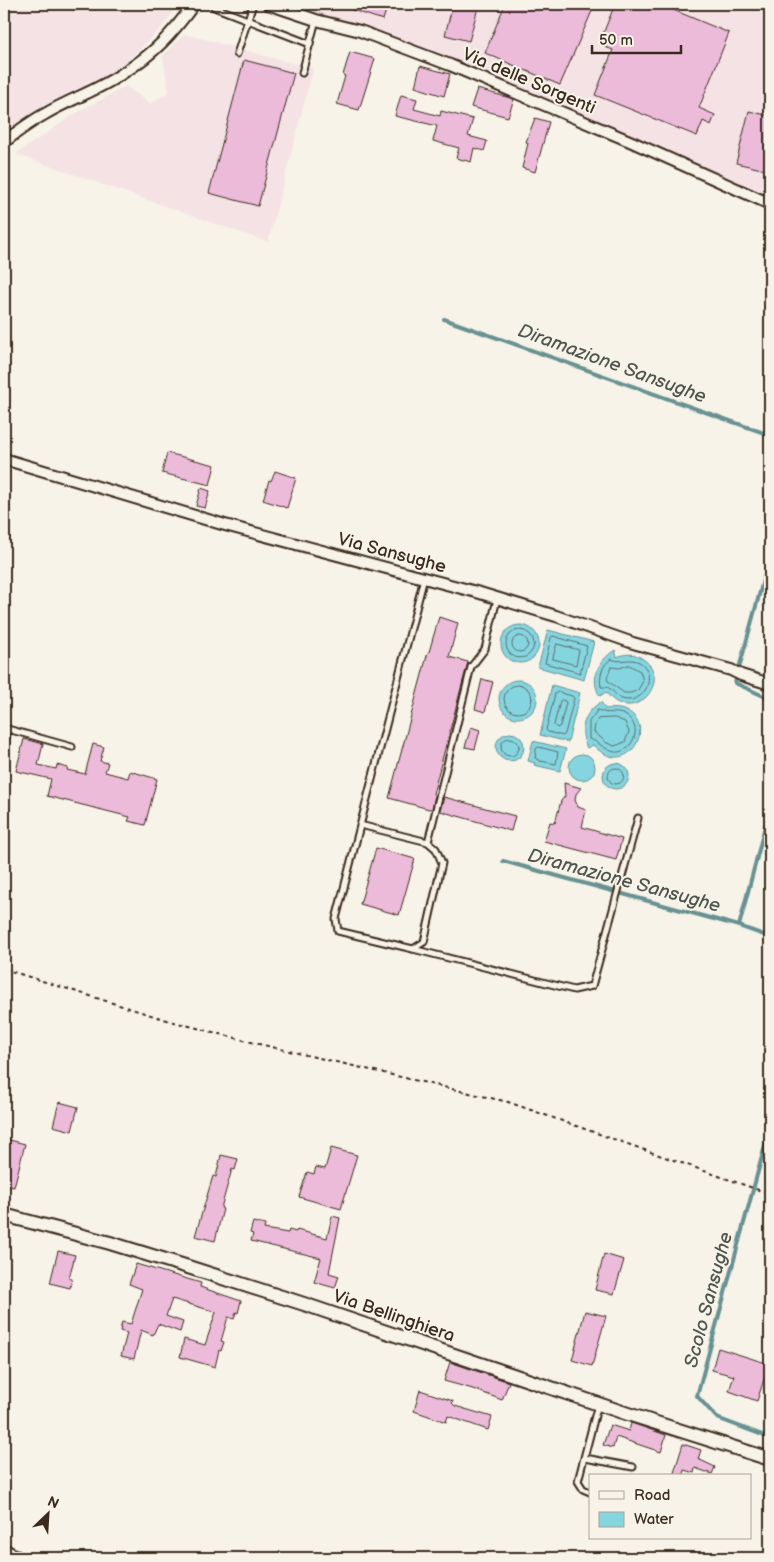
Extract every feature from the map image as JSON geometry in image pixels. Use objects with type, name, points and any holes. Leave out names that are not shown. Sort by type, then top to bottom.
[{"type":"street","points":[[4,142],[45,113],[114,79],[148,56],[174,31],[194,4]]},
{"type":"street","name":"Via delle Sorgenti","points":[[268,4],[316,20],[360,31],[450,65],[632,142],[770,204]]},
{"type":"street","name":"Via Sansughe","points":[[4,459],[225,524],[498,598],[632,643],[731,670],[770,684]]},
{"type":"street","name":"Via Bellinghiera","points":[[4,1215],[110,1243],[203,1271],[598,1404],[770,1459]]},
{"type":"street","points":[[4,1549],[20,1558]]},
{"type":"lane","points":[[237,54],[253,4]]},
{"type":"lane","points":[[214,7],[310,44]]},
{"type":"lane","points":[[302,73],[316,20]]},
{"type":"lane","points":[[424,578],[336,919],[338,931],[574,990],[592,986],[638,818]]},
{"type":"lane","points":[[428,842],[471,667],[485,649],[498,598]]},
{"type":"lane","points":[[4,746],[6,728],[72,748]]},
{"type":"lane","points":[[360,825],[428,842],[436,849],[442,862],[424,942],[413,949]]},
{"type":"lane","points":[[589,1492],[583,1489],[578,1481],[598,1404]]},
{"type":"lane","points":[[585,1458],[633,1467]]},
{"type":"path","points":[[4,969],[170,1021],[259,1044],[508,1102],[770,1194]]},
{"type":"shaded area","points":[[4,4],[179,4],[160,29],[106,82],[23,133],[4,130]]},
{"type":"shaded area","points":[[280,4],[770,4],[770,203]]},
{"type":"shaded area","points":[[185,34],[313,69],[268,242],[16,154],[75,114],[126,86],[150,104],[169,92],[163,56]]},
{"type":"water","points":[[520,625],[534,630],[539,644],[534,658],[520,663],[506,658],[501,644],[506,630]]},
{"type":"water","points":[[548,630],[594,642],[584,680],[538,667]]},
{"type":"water","points":[[615,650],[617,657],[627,654],[634,655],[643,659],[652,668],[654,678],[652,689],[646,697],[637,703],[627,705],[616,702],[606,692],[600,696],[597,690],[595,683],[597,670],[604,659]]},
{"type":"water","points":[[518,680],[525,681],[531,686],[536,692],[536,706],[531,712],[525,717],[518,718],[511,717],[505,712],[500,706],[499,699],[500,692],[505,686],[511,681]]},
{"type":"water","points":[[552,685],[580,693],[568,742],[540,735]]},
{"type":"water","points":[[601,702],[605,709],[624,710],[635,717],[640,728],[638,740],[632,750],[621,756],[608,755],[593,745],[587,748],[584,741],[584,722],[590,711]]},
{"type":"water","points":[[510,733],[520,737],[524,747],[520,757],[510,761],[500,757],[496,747],[500,737]]},
{"type":"water","points":[[533,741],[566,749],[560,771],[534,765],[535,763],[528,761]]},
{"type":"water","points":[[582,754],[591,758],[595,767],[591,776],[582,780],[573,776],[569,767],[573,758]]},
{"type":"water","points":[[616,763],[626,766],[629,776],[626,786],[616,789],[606,786],[603,776],[606,766]]},
{"type":"building","points":[[340,4],[388,4],[383,20],[340,6]]},
{"type":"building","points":[[453,4],[479,4],[469,41],[445,35]]},
{"type":"building","points":[[505,4],[595,4],[560,85],[485,53]]},
{"type":"building","points":[[615,4],[659,4],[729,33],[699,108],[715,115],[711,125],[703,121],[697,136],[595,95],[613,50],[605,47],[607,42],[601,39]]},
{"type":"building","points":[[350,52],[375,59],[359,110],[337,104]]},
{"type":"building","points":[[244,60],[294,73],[258,206],[209,193]]},
{"type":"building","points":[[420,66],[450,74],[444,96],[415,87]]},
{"type":"building","points":[[477,89],[514,99],[508,117],[471,107]]},
{"type":"building","points":[[401,95],[417,99],[414,109],[440,116],[441,111],[473,119],[468,136],[487,141],[484,151],[474,148],[471,162],[456,158],[459,148],[433,141],[437,126],[395,116]]},
{"type":"building","points":[[749,111],[770,116],[770,171],[736,163]]},
{"type":"building","points":[[535,118],[549,122],[535,172],[522,168],[528,143],[526,142]]},
{"type":"building","points":[[167,453],[215,465],[210,485],[162,473]]},
{"type":"building","points":[[275,471],[296,478],[287,508],[263,500],[269,480],[271,481]]},
{"type":"building","points":[[201,488],[210,491],[205,508],[196,506]]},
{"type":"building","points":[[439,617],[458,623],[449,657],[468,662],[433,794],[435,795],[432,809],[429,809],[389,798]]},
{"type":"building","points":[[482,679],[493,682],[485,712],[475,709]]},
{"type":"building","points":[[471,727],[480,730],[475,749],[465,747]]},
{"type":"building","points":[[24,739],[43,744],[38,765],[56,769],[57,765],[68,768],[67,770],[85,774],[93,744],[104,747],[100,761],[108,763],[105,772],[128,778],[130,771],[157,779],[145,825],[128,821],[130,817],[47,796],[51,779],[16,771]]},
{"type":"building","points":[[564,783],[581,788],[576,794],[575,800],[578,807],[586,810],[582,827],[622,839],[616,860],[544,841],[550,822],[555,823],[561,801],[565,796]]},
{"type":"building","points":[[444,797],[515,816],[511,831],[440,811]]},
{"type":"building","points":[[376,848],[415,859],[399,915],[360,904]]},
{"type":"building","points":[[59,1102],[78,1107],[72,1131],[53,1126]]},
{"type":"building","points":[[6,1139],[25,1144],[14,1187],[4,1185],[4,1148]]},
{"type":"building","points":[[331,1148],[357,1155],[341,1209],[299,1197],[307,1172],[314,1174],[316,1167],[325,1169]]},
{"type":"building","points":[[221,1155],[238,1159],[235,1170],[232,1169],[221,1208],[223,1209],[215,1241],[195,1236],[213,1176],[216,1177]]},
{"type":"building","points":[[332,1216],[340,1218],[329,1273],[339,1276],[335,1288],[314,1282],[321,1258],[251,1241],[253,1234],[250,1233],[253,1222],[265,1225],[264,1229],[288,1233],[289,1230],[296,1232],[297,1230],[327,1238]]},
{"type":"building","points":[[58,1251],[75,1255],[69,1278],[72,1279],[70,1288],[50,1283]]},
{"type":"building","points":[[604,1254],[624,1260],[614,1294],[595,1290]]},
{"type":"building","points":[[136,1264],[201,1283],[200,1287],[241,1301],[238,1313],[236,1312],[234,1319],[228,1317],[221,1341],[224,1342],[221,1351],[219,1350],[215,1367],[180,1357],[184,1339],[205,1345],[216,1312],[172,1299],[166,1316],[183,1322],[180,1332],[158,1324],[153,1335],[141,1330],[134,1359],[121,1356],[127,1333],[120,1331],[122,1322],[131,1324],[142,1289],[129,1284]]},
{"type":"building","points":[[585,1311],[606,1316],[592,1366],[572,1360]]},
{"type":"building","points":[[718,1348],[769,1364],[757,1401],[729,1391],[734,1376],[712,1370]]},
{"type":"building","points":[[450,1362],[509,1382],[502,1400],[444,1381]]},
{"type":"building","points":[[420,1390],[453,1401],[452,1403],[455,1406],[492,1417],[488,1430],[448,1416],[446,1422],[414,1411]]},
{"type":"building","points":[[631,1423],[666,1435],[661,1452],[616,1437],[613,1448],[603,1445],[610,1425],[629,1431]]},
{"type":"building","points":[[683,1444],[701,1450],[698,1459],[715,1467],[712,1474],[695,1468],[694,1473],[684,1470],[683,1474],[674,1474]]},
{"type":"waterway","name":"Diramazione Sansughe","points":[[444,319],[770,435]]},
{"type":"waterway","name":"Scolo Sansughe","points":[[770,555],[735,683],[770,699]]},
{"type":"waterway","name":"Scolo Sansughe","points":[[770,807],[739,926],[770,937]]},
{"type":"waterway","name":"Diramazione Sansughe","points":[[503,861],[739,926]]},
{"type":"waterway","name":"Scolo Sansughe","points":[[770,1127],[697,1396],[717,1418],[770,1438]]}]
